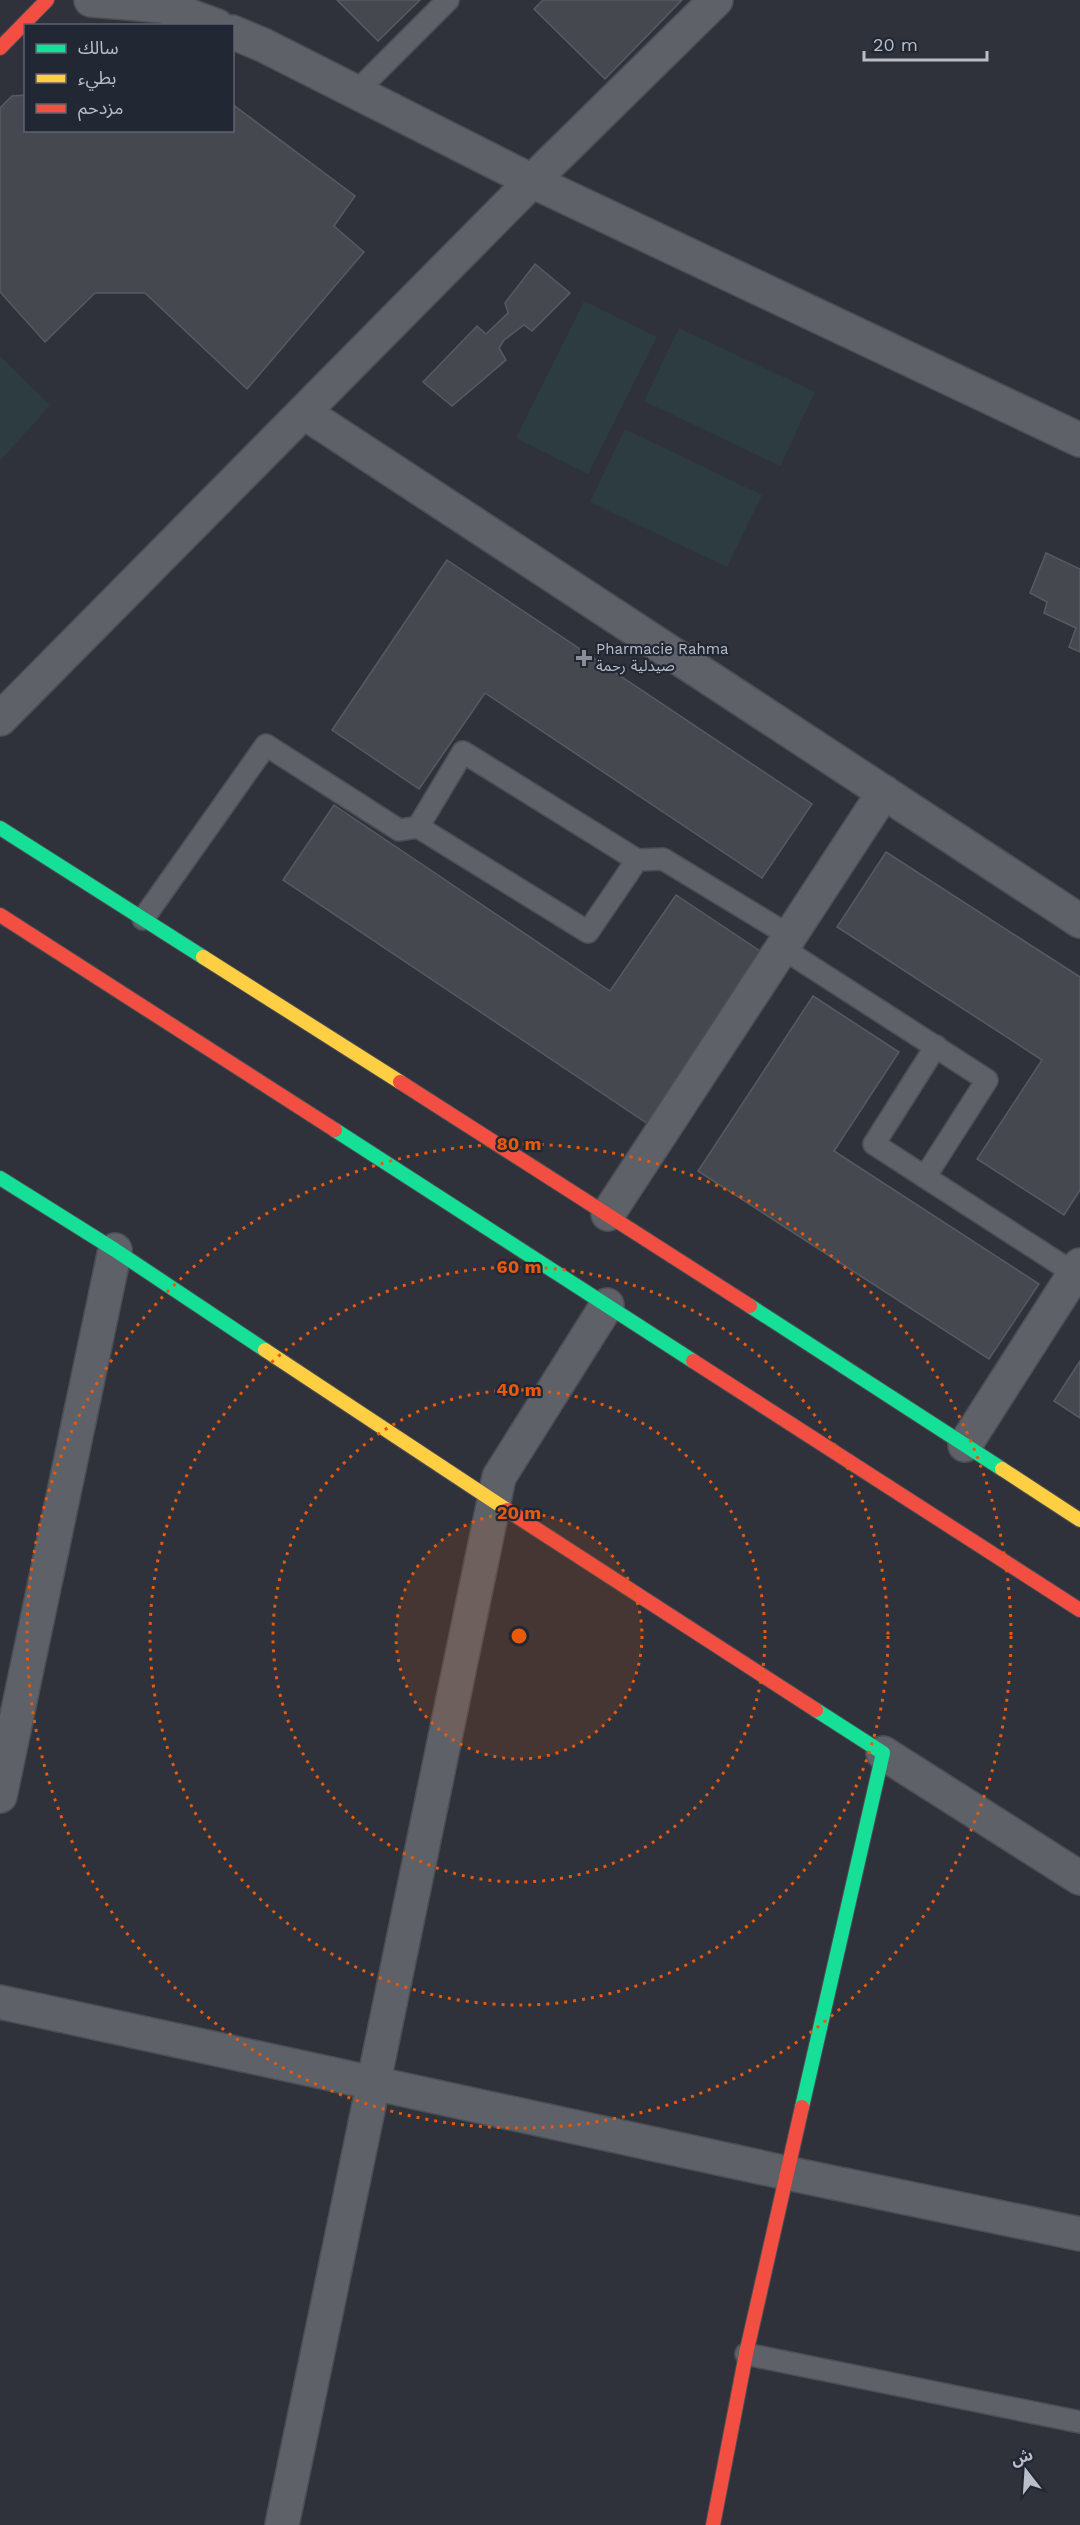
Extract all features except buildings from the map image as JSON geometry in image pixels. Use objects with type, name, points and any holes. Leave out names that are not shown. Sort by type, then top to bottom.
[{"type":"street","points":[[0,48],[47,0]]},
{"type":"street","points":[[91,0],[163,6],[212,24]]},
{"type":"street","points":[[0,719],[532,181],[716,0]]},
{"type":"street","points":[[234,33],[263,45],[532,181],[1080,440]]},
{"type":"street","points":[[305,413],[1080,921]]},
{"type":"street","points":[[608,1214],[884,792]]},
{"type":"street","points":[[0,828],[608,1214],[1080,1520]]},
{"type":"street","points":[[0,915],[1080,1610]]},
{"type":"street","points":[[0,1178],[115,1250],[494,1502],[1080,1878]]},
{"type":"street","points":[[0,1796],[115,1250]]},
{"type":"street","points":[[965,1445],[1078,1272]]},
{"type":"street","points":[[282,2525],[499,1477],[607,1305]]},
{"type":"street","points":[[713,2525],[746,2354],[884,1753]]},
{"type":"street","points":[[0,2002],[787,2173],[1080,2234]]},
{"type":"lane","points":[[356,93],[448,0]]},
{"type":"lane","points":[[143,919],[266,745],[399,830],[418,827],[588,932],[637,860]]},
{"type":"lane","points":[[418,827],[463,752],[637,860],[663,859],[987,1080],[925,1177]]},
{"type":"lane","points":[[936,1046],[874,1144],[1078,1272]]},
{"type":"lane","points":[[746,2354],[1080,2422]]},
{"type":"shaded area","points":[[584,301],[657,337],[588,474],[516,438]]},
{"type":"shaded area","points":[[679,328],[815,392],[780,466],[644,401]]},
{"type":"shaded area","points":[[0,356],[50,405],[0,461]]},
{"type":"shaded area","points":[[625,429],[762,495],[727,567],[590,502]]},
{"type":"traffic: fast","points":[[0,828],[203,957]]},
{"type":"traffic: fast","points":[[335,1130],[693,1361]]},
{"type":"traffic: fast","points":[[0,1178],[115,1250],[265,1350]]},
{"type":"traffic: fast","points":[[750,1306],[1002,1469]]},
{"type":"traffic: fast","points":[[802,2107],[883,1753],[816,1710]]},
{"type":"traffic: slow","points":[[203,957],[400,1082]]},
{"type":"traffic: slow","points":[[265,1350],[507,1510]]},
{"type":"traffic: slow","points":[[1002,1469],[1080,1520]]},
{"type":"traffic: jam","points":[[0,48],[47,0]]},
{"type":"traffic: jam","points":[[0,915],[335,1130]]},
{"type":"traffic: jam","points":[[400,1082],[750,1306]]},
{"type":"traffic: jam","points":[[693,1361],[1080,1610]]},
{"type":"traffic: jam","points":[[507,1510],[816,1710]]},
{"type":"traffic: jam","points":[[713,2525],[746,2354],[802,2107]]},
{"type":"place","name":"Pharmacie Rahma صيدلية رحمة","points":[[584,658]]}]
